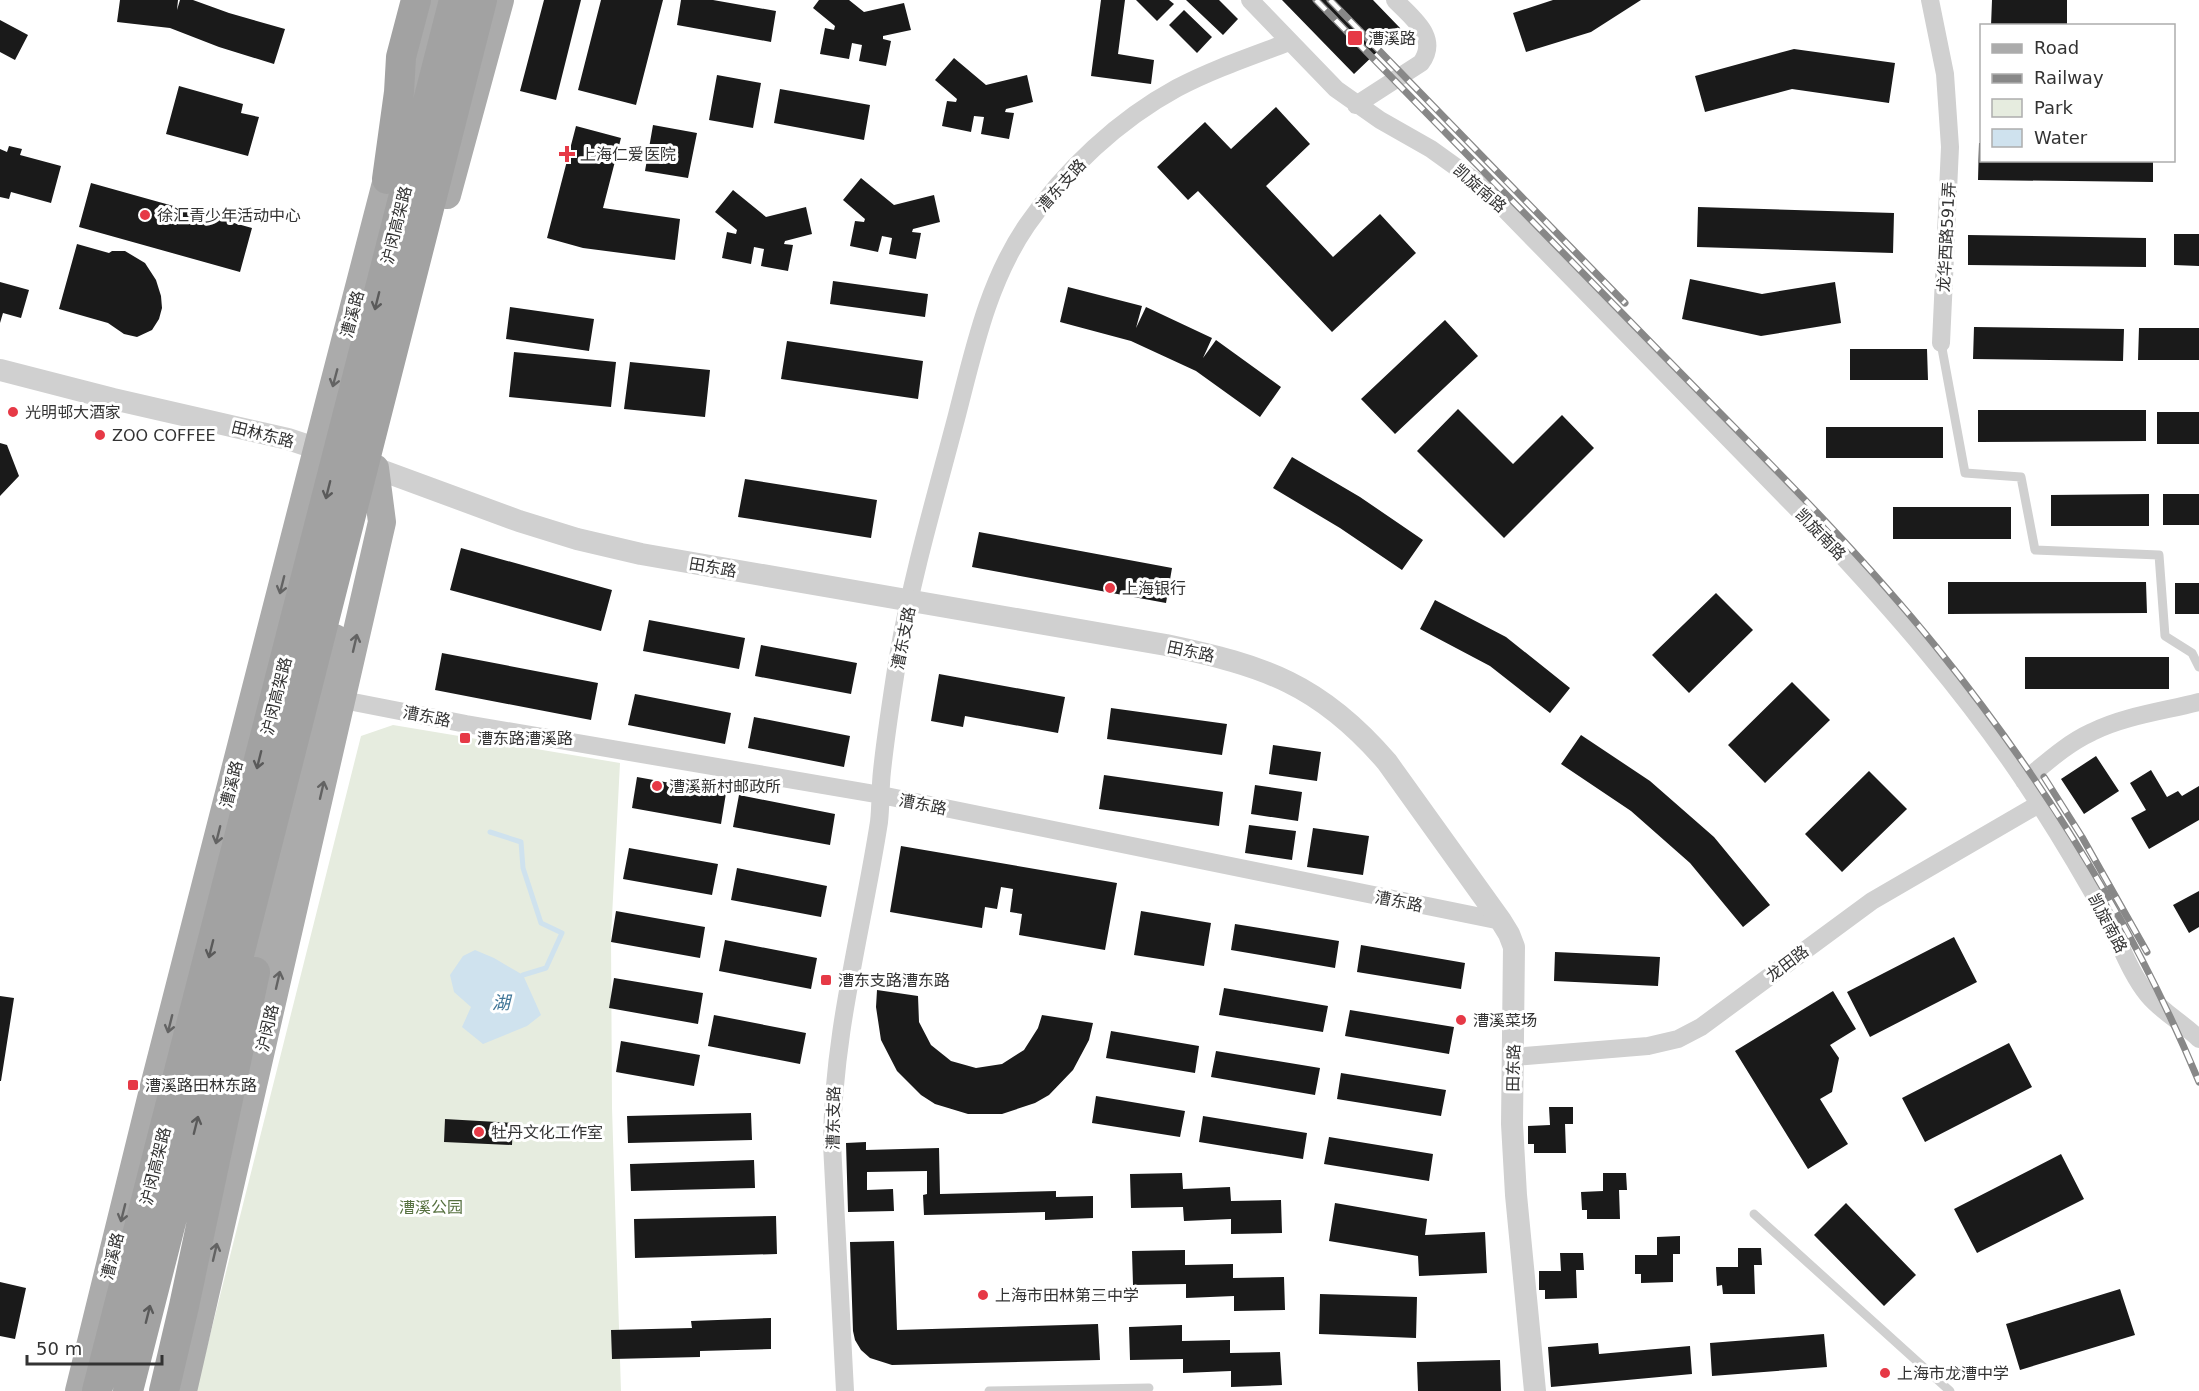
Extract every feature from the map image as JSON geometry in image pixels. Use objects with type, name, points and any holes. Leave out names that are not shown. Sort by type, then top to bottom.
[{"type":"highway","points":[[387,179],[402,57],[416,0]]},
{"type":"highway","name":"沪闵高架路","points":[[98,1391],[454,0]]},
{"type":"highway","name":"沪闵高架路","points":[[128,1391],[482,0]]},
{"type":"highway","points":[[164,1391],[184,1306],[350,519]]},
{"type":"main road","name":"漕溪路","points":[[387,179],[381,141],[386,76],[402,0]]},
{"type":"main road","name":"漕溪路","points":[[79,1391],[154,1086],[317,448],[387,179],[428,40],[437,0]]},
{"type":"main road","points":[[155,1391],[375,468],[501,0]]},
{"type":"main road","points":[[343,700],[382,522],[375,468]]},
{"type":"main road","name":"沪闵路","points":[[183,1391],[343,700]]},
{"type":"street","name":"凯旋南路","points":[[1250,0],[1317,72],[1356,105],[1431,149],[1481,185],[1875,591],[1968,703],[2024,781],[2106,917],[2139,982],[2159,1006],[2199,1040]]},
{"type":"street","points":[[1356,105],[1421,63],[1426,56],[1428,39],[1425,31],[1395,0]]},
{"type":"street","name":"龙华西路591弄","points":[[1930,0],[1945,74],[1950,147],[1941,343]]},
{"type":"street","name":"漕东支路","points":[[844,1391],[832,1144],[832,1109],[842,1019],[879,821],[884,759],[898,658],[941,473],[987,306],[1003,267],[1027,225],[1060,184],[1106,138],[1127,120],[1176,89],[1204,75],[1289,42]]},
{"type":"street","name":"田林东路","points":[[0,370],[113,399],[288,439],[317,448]]},
{"type":"street","name":"田东路","points":[[317,448],[519,521],[577,539],[641,554],[1166,645],[1216,656],[1261,669],[1304,689],[1338,712],[1367,739],[1387,762],[1501,921],[1511,941],[1515,959],[1512,1124],[1516,1195],[1535,1391]]},
{"type":"street","name":"漕东路","points":[[343,700],[477,726],[881,795],[1501,921]]},
{"type":"street","points":[[2024,781],[2068,745],[2093,731],[2199,702]]},
{"type":"street","name":"龙田路","points":[[1514,1057],[1648,1046],[1678,1039],[1701,1027],[1872,901],[2039,804]]},
{"type":"lane","name":"龙华西路591弄","points":[[1941,343],[1965,473],[2021,477],[2035,550],[2159,555],[2165,636],[2192,653],[2199,667]]},
{"type":"lane","points":[[1754,1214],[1950,1391]]},
{"type":"lane","points":[[989,1391],[1149,1388]]},
{"type":"green space","name":"漕溪公园","points":[[393,725],[620,763],[611,936],[612,1108],[621,1391],[196,1391],[361,736]]},
{"type":"water","name":"湖","points":[[475,950],[523,975],[541,1015],[527,1026],[483,1044],[462,1027],[471,1007],[454,992],[450,975],[463,956]]},
{"type":"building","points":[[120,0],[178,0],[177,10],[180,0],[193,0],[285,29],[274,64],[219,47],[170,28],[117,22]]},
{"type":"building","points":[[544,0],[581,0],[556,100],[520,91]]},
{"type":"building","points":[[601,0],[663,0],[636,105],[578,90]]},
{"type":"building","points":[[681,0],[713,0],[776,11],[771,42],[677,25]]},
{"type":"building","points":[[819,0],[849,0],[864,12],[904,3],[911,30],[883,36],[883,39],[891,41],[886,66],[859,61],[862,45],[852,43],[849,59],[820,54],[825,28],[834,30],[835,26],[813,8]]},
{"type":"building","points":[[1101,0],[1125,0],[1118,54],[1154,60],[1151,84],[1091,76]]},
{"type":"building","points":[[1136,0],[1169,0],[1174,4],[1157,21]]},
{"type":"building","points":[[1186,0],[1219,0],[1238,19],[1223,35]]},
{"type":"building","name":"漕溪路","points":[[1282,0],[1373,0],[1401,29],[1354,74]]},
{"type":"building","points":[[1553,0],[1641,0],[1591,32],[1526,52],[1513,13]]},
{"type":"building","points":[[1992,0],[2067,0],[2067,24],[1991,24]]},
{"type":"building","points":[[1184,10],[1212,37],[1197,53],[1169,25]]},
{"type":"building","points":[[0,20],[28,35],[15,60],[0,52]]},
{"type":"building","points":[[1794,49],[1895,63],[1889,103],[1792,89],[1705,112],[1695,76]]},
{"type":"building","points":[[954,58],[986,85],[1027,75],[1033,102],[1006,109],[1005,112],[1014,113],[1009,139],[981,134],[984,117],[974,116],[971,132],[942,126],[947,101],[956,102],[957,99],[935,80]]},
{"type":"building","points":[[717,75],[761,83],[753,128],[709,120]]},
{"type":"building","points":[[179,86],[243,104],[241,113],[259,117],[248,156],[166,134]]},
{"type":"building","points":[[780,89],[870,105],[864,140],[774,123]]},
{"type":"building","points":[[1276,107],[1310,144],[1266,186],[1333,257],[1380,214],[1416,253],[1332,332],[1198,191],[1188,200],[1157,167],[1205,122],[1231,149]]},
{"type":"building","points":[[653,125],[697,133],[688,178],[645,171]]},
{"type":"building","points":[[576,126],[621,138],[603,208],[680,219],[675,260],[583,248],[547,238]]},
{"type":"building","points":[[1979,143],[1980,162],[2153,162],[2153,182],[1978,180]]},
{"type":"building","points":[[9,146],[22,149],[20,155],[61,166],[51,203],[11,192],[9,199],[0,197],[0,149],[7,152]]},
{"type":"building","points":[[861,178],[894,205],[934,195],[940,222],[913,229],[912,232],[921,233],[916,259],[889,254],[892,238],[882,236],[878,252],[850,246],[855,221],[864,222],[865,219],[843,200]]},
{"type":"building","points":[[91,183],[252,228],[240,272],[79,227]]},
{"type":"building","points":[[733,190],[766,217],[806,207],[812,234],[785,241],[784,244],[793,245],[788,271],[761,266],[764,249],[754,247],[751,264],[722,258],[727,232],[736,234],[737,230],[715,212]]},
{"type":"building","points":[[1698,207],[1894,213],[1893,253],[1697,247]]},
{"type":"building","points":[[2174,234],[2199,234],[2199,266],[2174,265]]},
{"type":"building","points":[[1968,235],[2146,238],[2146,267],[1968,265]]},
{"type":"building","points":[[77,244],[109,253],[125,251],[145,263],[156,280],[161,296],[162,308],[159,319],[152,330],[137,337],[124,334],[108,323],[59,309]]},
{"type":"building","points":[[1690,279],[1762,294],[1835,282],[1841,323],[1761,336],[1682,319]]},
{"type":"building","points":[[833,281],[928,294],[925,317],[830,304]]},
{"type":"building","points":[[0,282],[29,290],[21,318],[3,313],[0,323]]},
{"type":"building","points":[[1068,287],[1142,306],[1136,328],[1146,307],[1212,338],[1203,358],[1216,340],[1281,387],[1260,417],[1196,371],[1131,341],[1060,322]]},
{"type":"building","points":[[510,307],[594,319],[589,351],[506,339]]},
{"type":"building","points":[[1445,320],[1478,356],[1395,434],[1361,399]]},
{"type":"building","points":[[1974,327],[2124,329],[2123,361],[1973,359]]},
{"type":"building","points":[[2139,328],[2199,328],[2199,360],[2138,360]]},
{"type":"building","points":[[787,341],[923,361],[918,399],[781,379]]},
{"type":"building","points":[[1850,349],[1927,349],[1928,380],[1850,380]]},
{"type":"building","points":[[514,352],[616,362],[611,407],[509,397]]},
{"type":"building","points":[[630,362],[710,370],[705,417],[624,409]]},
{"type":"building","points":[[1458,409],[1513,464],[1562,415],[1594,448],[1504,538],[1417,451]]},
{"type":"building","points":[[1978,410],[2146,410],[2146,441],[1978,442]]},
{"type":"building","points":[[2157,412],[2199,412],[2199,444],[2157,444]]},
{"type":"building","points":[[1826,427],[1943,427],[1943,458],[1826,458]]},
{"type":"building","points":[[0,443],[7,445],[19,476],[0,496]]},
{"type":"building","points":[[1292,457],[1360,497],[1423,540],[1402,570],[1340,528],[1273,488]]},
{"type":"building","points":[[745,479],[877,500],[871,538],[738,517]]},
{"type":"building","points":[[2149,494],[2149,526],[2051,526],[2051,495]]},
{"type":"building","points":[[2163,494],[2199,494],[2199,525],[2163,525]]},
{"type":"building","points":[[1893,507],[2011,507],[2011,539],[1893,539]]},
{"type":"building","points":[[979,532],[1172,568],[1166,603],[972,567]]},
{"type":"building","points":[[461,548],[612,590],[601,631],[450,590]]},
{"type":"building","points":[[1948,582],[2146,582],[2147,613],[1948,614]]},
{"type":"building","points":[[2175,583],[2199,583],[2199,614],[2175,614]]},
{"type":"building","points":[[1716,593],[1753,630],[1689,693],[1652,655]]},
{"type":"building","points":[[1435,600],[1506,637],[1570,688],[1550,713],[1490,666],[1420,629]]},
{"type":"building","points":[[649,620],[745,638],[739,669],[643,651]]},
{"type":"building","points":[[761,645],[857,663],[851,694],[755,676]]},
{"type":"building","points":[[442,653],[598,683],[591,720],[435,690]]},
{"type":"building","points":[[2025,657],[2169,657],[2169,689],[2025,689]]},
{"type":"building","points":[[939,674],[1065,697],[1058,733],[965,716],[963,727],[931,721]]},
{"type":"building","points":[[1792,682],[1830,720],[1765,783],[1728,745]]},
{"type":"building","points":[[635,694],[731,713],[725,744],[628,725]]},
{"type":"building","points":[[1111,708],[1227,724],[1222,755],[1107,739]]},
{"type":"building","points":[[754,717],[850,736],[844,767],[748,748]]},
{"type":"building","points":[[1581,735],[1650,781],[1714,837],[1770,905],[1743,927],[1690,863],[1631,811],[1561,764]]},
{"type":"building","points":[[1273,745],[1321,752],[1317,781],[1269,774]]},
{"type":"building","points":[[2096,756],[2119,791],[2084,814],[2061,779]]},
{"type":"building","points":[[2151,770],[2167,797],[2178,791],[2182,796],[2199,786],[2199,820],[2149,849],[2131,818],[2146,810],[2130,783]]},
{"type":"building","points":[[1869,771],[1907,809],[1842,872],[1805,834]]},
{"type":"building","points":[[1104,775],[1223,792],[1219,826],[1099,809]]},
{"type":"building","points":[[637,777],[726,793],[721,824],[632,808]]},
{"type":"building","points":[[1255,785],[1302,792],[1298,821],[1251,814]]},
{"type":"building","points":[[739,795],[835,814],[830,845],[733,827]]},
{"type":"building","points":[[1249,825],[1296,831],[1292,860],[1245,853]]},
{"type":"building","points":[[1313,828],[1369,836],[1363,875],[1307,867]]},
{"type":"building","points":[[901,846],[1117,883],[1105,950],[1019,935],[1022,914],[1010,912],[1013,889],[1001,887],[997,909],[985,907],[982,928],[890,912]]},
{"type":"building","points":[[629,848],[718,864],[712,895],[623,879]]},
{"type":"building","points":[[737,868],[827,886],[821,917],[731,900]]},
{"type":"building","points":[[2199,891],[2199,927],[2189,933],[2173,905]]},
{"type":"building","points":[[616,911],[705,927],[700,958],[611,942]]},
{"type":"building","points":[[1141,911],[1211,923],[1204,966],[1134,955]]},
{"type":"building","points":[[1235,924],[1339,941],[1335,968],[1231,950]]},
{"type":"building","points":[[1954,937],[1977,982],[1870,1037],[1847,992]]},
{"type":"building","points":[[725,940],[817,958],[811,989],[719,971]]},
{"type":"building","points":[[1361,945],[1465,963],[1461,989],[1357,972]]},
{"type":"building","points":[[1555,952],[1660,957],[1658,986],[1554,981]]},
{"type":"building","points":[[614,978],[703,993],[698,1024],[609,1008]]},
{"type":"building","points":[[1224,988],[1328,1006],[1323,1032],[1219,1015]]},
{"type":"building","points":[[877,990],[918,996],[919,1022],[931,1045],[951,1061],[976,1068],[1002,1064],[1024,1050],[1038,1028],[1042,1015],[1093,1023],[1089,1040],[1073,1070],[1049,1095],[1035,1103],[1002,1114],[968,1114],[935,1104],[921,1095],[897,1071],[881,1040],[876,1007]]},
{"type":"building","points":[[1833,991],[1856,1029],[1830,1045],[1839,1058],[1832,1092],[1820,1099],[1848,1144],[1808,1169],[1735,1051]]},
{"type":"building","points":[[0,996],[14,998],[1,1081],[0,1081]]},
{"type":"building","points":[[1350,1010],[1454,1027],[1449,1054],[1345,1036]]},
{"type":"building","points":[[714,1015],[806,1033],[800,1064],[708,1046]]},
{"type":"building","points":[[1111,1031],[1199,1046],[1195,1073],[1106,1058]]},
{"type":"building","points":[[621,1041],[700,1055],[694,1086],[616,1072]]},
{"type":"building","points":[[2009,1043],[2032,1087],[1925,1142],[1902,1098]]},
{"type":"building","points":[[1216,1051],[1320,1068],[1315,1095],[1211,1077]]},
{"type":"building","points":[[1341,1073],[1446,1090],[1441,1116],[1337,1099]]},
{"type":"building","points":[[1096,1096],[1185,1111],[1180,1137],[1092,1123]]},
{"type":"building","points":[[1549,1107],[1573,1107],[1573,1124],[1565,1124],[1566,1153],[1534,1153],[1534,1144],[1528,1144],[1528,1126],[1550,1125]]},
{"type":"building","points":[[751,1113],[752,1140],[628,1143],[627,1116]]},
{"type":"building","points":[[1203,1116],[1307,1133],[1303,1159],[1199,1142]]},
{"type":"building","name":"牡丹文化工作室","points":[[445,1119],[513,1123],[512,1145],[444,1142]]},
{"type":"building","points":[[1329,1137],[1433,1154],[1429,1181],[1324,1164]]},
{"type":"building","points":[[866,1142],[866,1150],[939,1148],[940,1194],[1056,1191],[1056,1197],[1093,1196],[1093,1218],[1045,1220],[1045,1212],[924,1215],[923,1195],[927,1194],[927,1171],[867,1172],[867,1190],[893,1189],[894,1211],[848,1212],[846,1143]]},
{"type":"building","points":[[2061,1154],[2084,1199],[1977,1253],[1954,1209]]},
{"type":"building","points":[[754,1160],[755,1188],[631,1191],[630,1164]]},
{"type":"building","points":[[1182,1173],[1183,1189],[1230,1187],[1231,1201],[1281,1200],[1282,1233],[1231,1234],[1231,1219],[1184,1221],[1183,1207],[1131,1208],[1130,1174]]},
{"type":"building","points":[[1603,1173],[1626,1173],[1627,1190],[1619,1190],[1620,1219],[1587,1219],[1587,1210],[1582,1210],[1581,1192],[1603,1191]]},
{"type":"building","points":[[1335,1203],[1427,1219],[1425,1235],[1485,1232],[1487,1273],[1419,1276],[1418,1256],[1329,1241]]},
{"type":"building","points":[[1846,1203],[1916,1275],[1884,1306],[1814,1235]]},
{"type":"building","points":[[776,1216],[777,1254],[635,1258],[634,1219]]},
{"type":"building","points":[[1680,1236],[1680,1254],[1673,1254],[1673,1282],[1641,1283],[1641,1274],[1635,1274],[1635,1255],[1657,1255],[1657,1237]]},
{"type":"building","points":[[894,1241],[897,1330],[1098,1324],[1100,1360],[892,1365],[870,1358],[861,1350],[853,1331],[850,1242]]},
{"type":"building","points":[[1738,1248],[1761,1248],[1762,1265],[1754,1265],[1755,1294],[1723,1294],[1722,1285],[1717,1286],[1716,1267],[1738,1267]]},
{"type":"building","points":[[1185,1250],[1185,1265],[1233,1264],[1233,1278],[1284,1277],[1285,1310],[1234,1311],[1234,1296],[1186,1298],[1186,1284],[1133,1285],[1132,1251]]},
{"type":"building","points":[[1560,1253],[1583,1253],[1584,1270],[1576,1270],[1577,1298],[1545,1299],[1545,1290],[1539,1290],[1539,1271],[1561,1271]]},
{"type":"building","points":[[0,1282],[26,1288],[15,1339],[0,1336]]},
{"type":"building","points":[[2120,1289],[2135,1335],[2020,1370],[2006,1324]]},
{"type":"building","points":[[1320,1294],[1417,1297],[1416,1338],[1319,1334]]},
{"type":"building","points":[[771,1318],[771,1349],[700,1351],[700,1357],[612,1359],[611,1330],[692,1328],[691,1321]]},
{"type":"building","points":[[1182,1325],[1182,1341],[1230,1340],[1230,1353],[1280,1352],[1282,1385],[1231,1387],[1231,1371],[1183,1373],[1183,1359],[1130,1360],[1129,1327]]},
{"type":"building","points":[[1824,1334],[1827,1367],[1712,1376],[1710,1343]]},
{"type":"building","points":[[1598,1343],[1599,1354],[1690,1346],[1692,1374],[1551,1387],[1548,1347]]},
{"type":"building","points":[[1500,1360],[1501,1391],[1418,1391],[1417,1362]]},
{"type":"waterway","points":[[490,832],[521,842],[523,868],[541,923],[562,933],[546,968],[523,975]]},
{"type":"railway","points":[[1316,0],[1803,498],[1905,609],[1937,648],[2014,749],[2083,856],[2146,967],[2199,1082]]},
{"type":"railway","points":[[1330,0],[1625,303]]},
{"type":"railway","points":[[2044,777],[2082,837],[2147,952]]},
{"type":"place","name":"漕溪路","points":[[1355,38]]},
{"type":"place","name":"上海仁爱医院","points":[[567,154]]},
{"type":"place","name":"徐汇青少年活动中心","points":[[145,215]]},
{"type":"place","name":"光明邨大酒家","points":[[13,412]]},
{"type":"place","name":"ZOO COFFEE","points":[[100,435]]},
{"type":"place","name":"上海银行","points":[[1110,588]]},
{"type":"place","name":"漕东路漕溪路","points":[[465,738]]},
{"type":"place","name":"漕溪新村邮政所","points":[[657,786]]},
{"type":"place","name":"漕东支路漕东路","points":[[826,980]]},
{"type":"place","name":"漕溪菜场","points":[[1461,1020]]},
{"type":"place","name":"漕溪路田林东路","points":[[133,1085]]},
{"type":"place","name":"牡丹文化工作室","points":[[479,1132]]},
{"type":"place","name":"上海市田林第三中学","points":[[983,1295]]},
{"type":"place","name":"上海市龙漕中学","points":[[1885,1373]]}]
